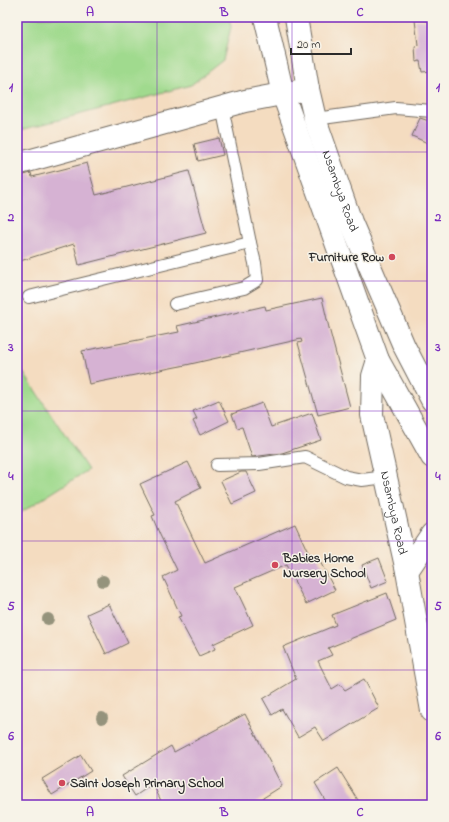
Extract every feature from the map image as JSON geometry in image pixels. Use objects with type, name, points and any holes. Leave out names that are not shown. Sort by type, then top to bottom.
[{"type":"main road","points":[[266,17],[283,94],[378,360],[432,457]]},
{"type":"main road","name":"Nsambya Road","points":[[296,17],[308,89],[315,119],[351,222],[404,346],[432,400]]},
{"type":"main road","points":[[17,164],[245,101],[308,89]]},
{"type":"main road","name":"Nsambya Road","points":[[378,360],[373,376],[372,415],[407,571],[432,711]]},
{"type":"main road","name":"Nsambya Road","points":[[407,571],[432,534]]},
{"type":"lane","points":[[175,304],[244,288],[257,280],[255,263],[222,107]]},
{"type":"lane","points":[[315,119],[396,108],[432,111]]},
{"type":"lane","points":[[29,297],[250,243]]},
{"type":"lane","points":[[217,465],[260,464],[305,457],[346,477],[362,480],[386,477]]},
{"type":"green space","points":[[17,17],[229,17],[231,27],[223,60],[191,85],[17,131]]},
{"type":"green space","points":[[17,363],[88,470],[17,515]]},
{"type":"building","points":[[415,20],[432,21],[432,71],[422,72],[420,61],[416,62],[415,46],[418,45]]},
{"type":"building","points":[[420,118],[432,122],[432,145],[412,136]]},
{"type":"building","points":[[219,138],[223,155],[198,161],[194,144]]},
{"type":"building","points":[[87,163],[96,195],[189,171],[206,233],[79,265],[74,244],[17,262],[17,177],[31,173],[32,177]]},
{"type":"building","points":[[322,298],[350,407],[318,415],[298,343],[302,342],[301,339],[186,365],[89,384],[82,351],[179,332],[177,326],[265,306],[266,310]]},
{"type":"building","points":[[219,400],[229,421],[200,435],[193,421],[197,419],[193,411]]},
{"type":"building","points":[[262,403],[271,427],[312,413],[321,440],[282,453],[252,457],[242,427],[237,428],[232,414]]},
{"type":"building","points":[[188,462],[201,488],[175,501],[205,563],[295,524],[311,559],[317,556],[335,590],[306,604],[286,565],[235,587],[253,625],[213,644],[215,649],[199,656],[178,617],[181,616],[163,577],[177,570],[160,535],[152,516],[155,515],[140,484]]},
{"type":"building","points":[[241,472],[246,472],[256,493],[232,504],[221,481]]},
{"type":"building","points":[[379,558],[388,581],[371,588],[362,565]]},
{"type":"building","points":[[387,593],[396,620],[328,648],[332,655],[318,661],[332,689],[340,684],[345,690],[364,679],[379,708],[324,741],[315,727],[298,737],[282,709],[272,715],[263,699],[296,679],[283,647],[336,625],[332,615]]},
{"type":"building","points":[[109,604],[128,643],[106,654],[87,614]]},
{"type":"building","points":[[245,714],[282,786],[252,805],[163,805],[153,784],[135,796],[122,776],[171,746],[174,752]]},
{"type":"building","points":[[81,755],[91,771],[52,795],[42,779]]},
{"type":"building","points":[[338,768],[361,805],[328,805],[315,783]]},
{"type":"place","name":"Furniture Row","points":[[392,257]]},
{"type":"place","name":"Babies Home Nursery School","points":[[275,565]]},
{"type":"place","name":"Saint Joseph Primary School","points":[[62,783]]}]
